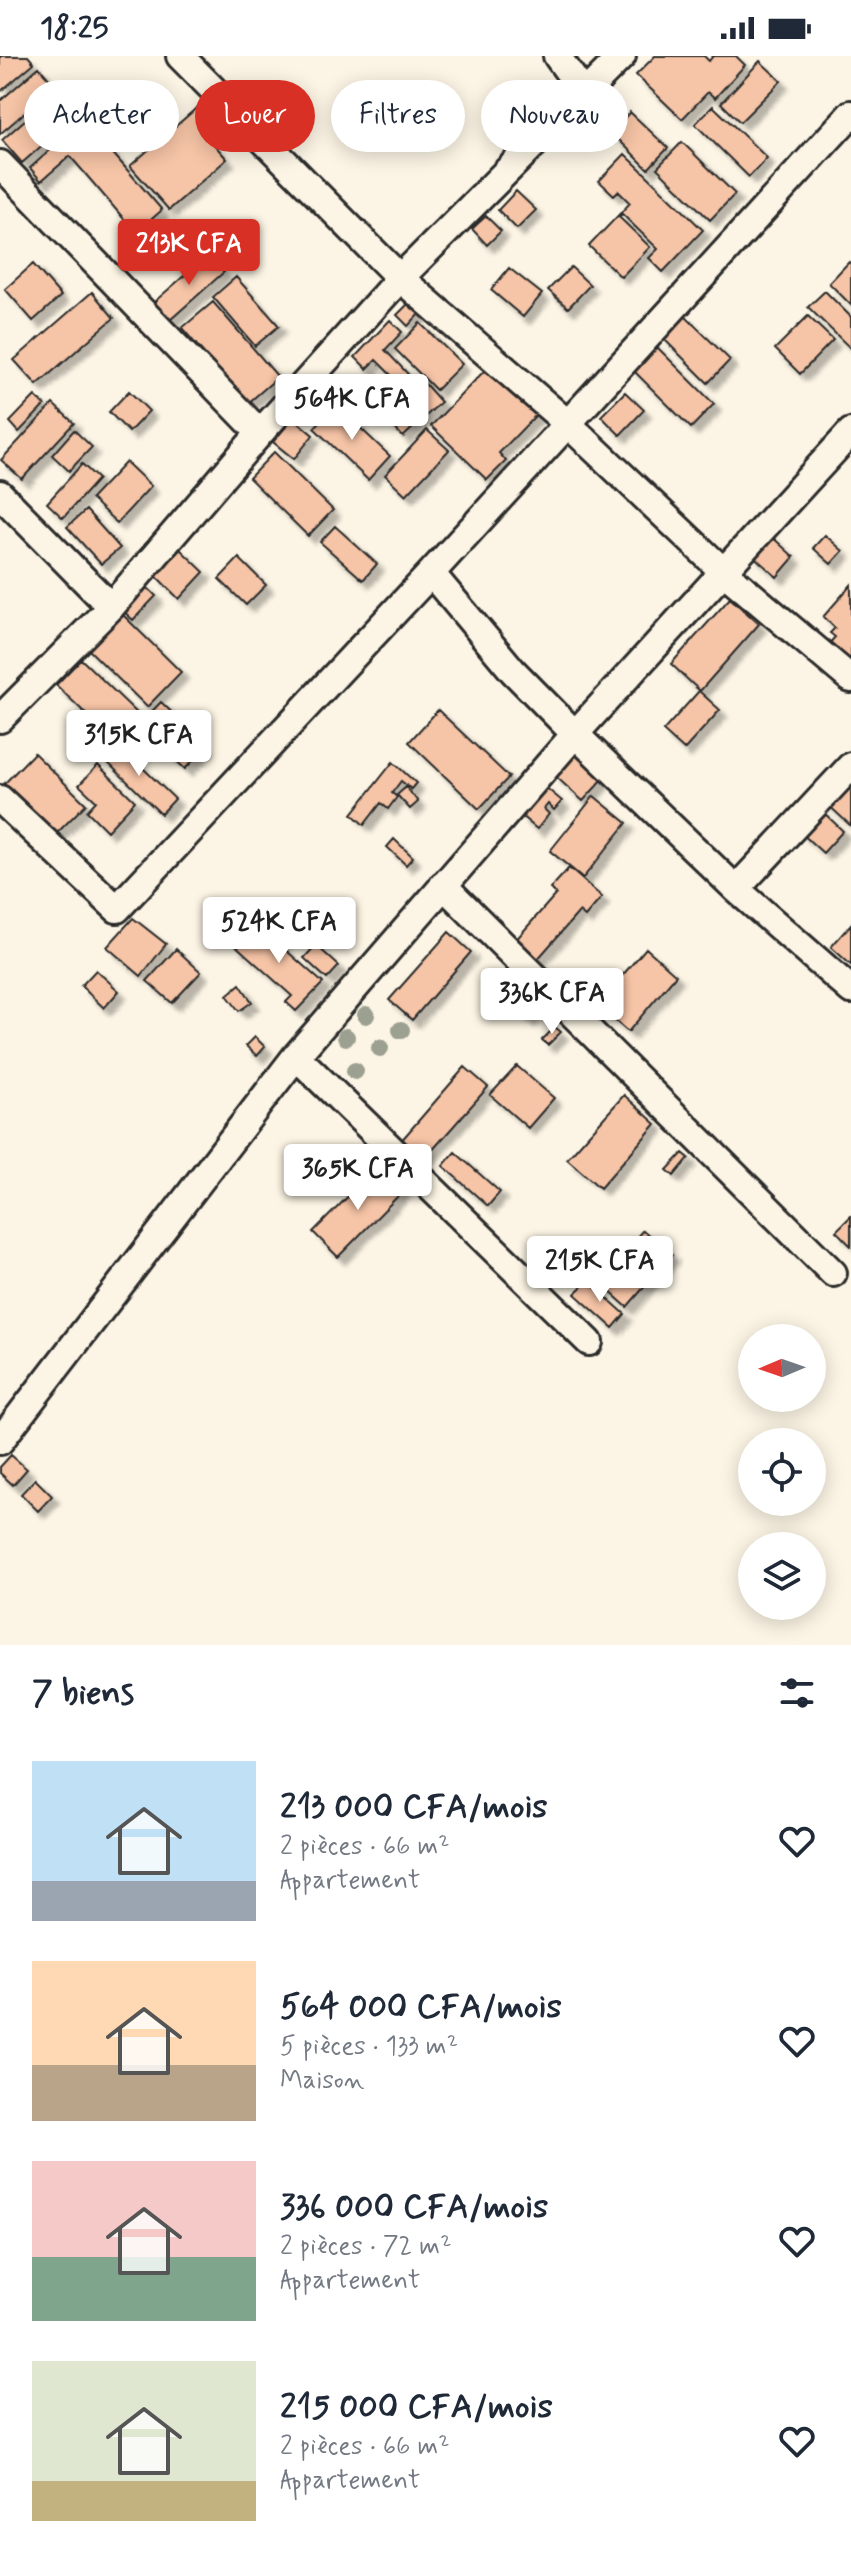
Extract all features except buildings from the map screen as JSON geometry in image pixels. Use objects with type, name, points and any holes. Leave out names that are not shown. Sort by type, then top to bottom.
[{"type":"street","points":[[557,56],[574,80]]},
{"type":"street","points":[[599,80],[622,56]]},
{"type":"street","points":[[184,57],[400,278],[567,423],[724,572],[851,679]]},
{"type":"street","points":[[0,799],[117,909],[431,573],[851,114]]},
{"type":"street","points":[[0,719],[111,607],[260,433],[400,278],[527,152]]},
{"type":"street","points":[[0,164],[260,433]]},
{"type":"street","points":[[0,1441],[296,1056],[575,734],[851,432]]},
{"type":"street","points":[[0,494],[111,607]]},
{"type":"street","points":[[431,573],[513,671],[575,734],[736,889],[851,990]]},
{"type":"street","points":[[736,889],[851,766]]},
{"type":"street","points":[[443,885],[833,1273]]},
{"type":"street","points":[[296,1056],[589,1342]]}]
